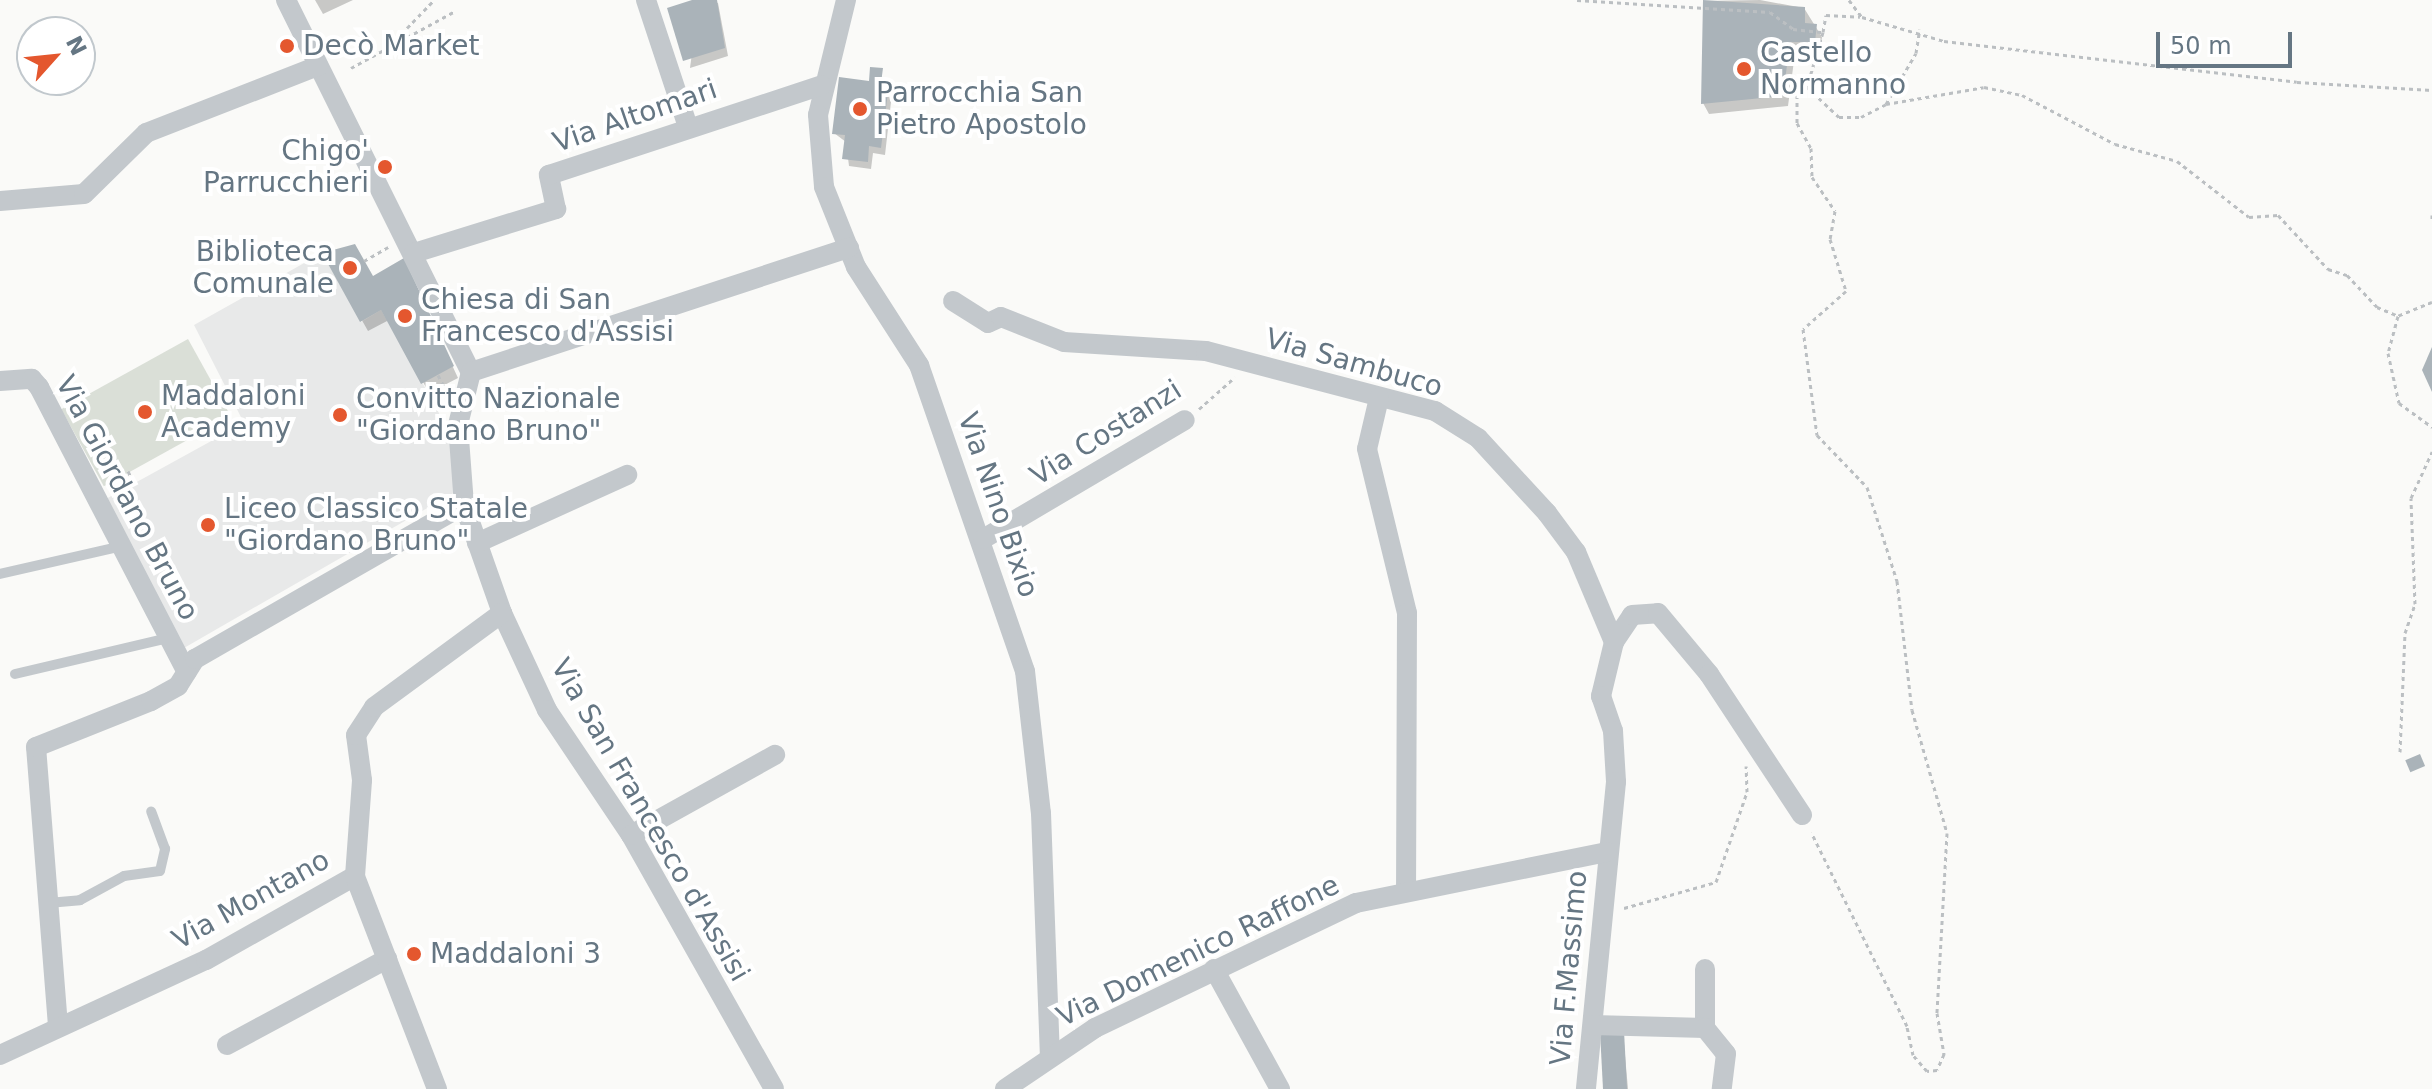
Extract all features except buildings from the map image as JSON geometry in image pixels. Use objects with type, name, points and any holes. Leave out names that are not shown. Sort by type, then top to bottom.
[{"type":"street","points":[[286,0],[471,372],[849,248]]},
{"type":"street","points":[[646,0],[688,127]]},
{"type":"street","name":"Via Nino Bixio","points":[[846,0],[822,85],[824,187],[849,248],[919,365],[983,539],[1025,671],[1041,813],[1050,1057]]},
{"type":"street","points":[[0,201],[84,194],[146,133],[318,66]]},
{"type":"street","name":"Via Altomari","points":[[410,246],[556,209],[549,175],[822,85]]},
{"type":"street","name":"Via Sambuco","points":[[953,301],[988,323],[1001,317],[1064,342],[1206,351],[1435,411],[1478,438],[1576,552],[1614,642]]},
{"type":"street","name":"Via San Francesco d'Assisi","points":[[471,372],[458,425],[464,505],[502,613],[547,710],[631,835],[774,1089]]},
{"type":"street","name":"Via Giordano Bruno","points":[[0,381],[32,379],[39,387],[187,672]]},
{"type":"street","points":[[1379,398],[1367,449],[1407,613],[1406,891]]},
{"type":"street","name":"Via Costanzi","points":[[983,539],[1185,420]]},
{"type":"street","points":[[477,543],[627,475]]},
{"type":"street","name":"Via Giordano Bruno","points":[[58,1026],[36,747],[151,701],[187,672],[195,659],[464,505]]},
{"type":"street","name":"Via Montano","points":[[0,1055],[206,960],[355,876],[359,720],[502,613]]},
{"type":"street","points":[[1607,852],[1615,755],[1601,696],[1614,642],[1632,615],[1658,613],[1709,674],[1802,815]]},
{"type":"street","points":[[631,835],[775,755]]},
{"type":"street","name":"Via Domenico Raffone","points":[[1005,1089],[1050,1057],[1214,969],[1356,903],[1607,852]]},
{"type":"street","name":"Via F.Massimo","points":[[1586,1089],[1607,852]]},
{"type":"street","points":[[355,876],[437,1089]]},
{"type":"street","points":[[227,1045],[387,959]]},
{"type":"street","points":[[1214,969],[1280,1089]]},
{"type":"street","points":[[1705,969],[1705,1028],[1726,1054],[1722,1089]]},
{"type":"street","points":[[1593,1025],[1705,1028]]},
{"type":"lane","points":[[0,574],[122,546]]},
{"type":"lane","points":[[15,674],[169,638]]},
{"type":"lane","points":[[46,903],[80,900],[124,876],[160,871],[165,849],[151,811]]},
{"type":"path","points":[[407,28],[434,0]]},
{"type":"path","points":[[1577,0],[1770,12],[1793,29],[1823,32]]},
{"type":"path","points":[[1849,0],[1862,17]]},
{"type":"path","points":[[351,68],[420,35],[455,11]]},
{"type":"path","points":[[1802,815],[1907,1026],[1913,1055],[1927,1071],[1937,1070],[1944,1054],[1937,1013],[1947,833],[1912,710],[1897,581],[1867,487],[1853,465],[1817,435],[1803,347],[1808,318],[1846,291],[1830,239],[1835,211],[1812,177],[1811,148],[1797,123],[1797,95],[1807,87],[1826,15],[1862,17],[1920,29],[1944,41],[2012,50],[2432,90]]},
{"type":"path","points":[[413,24],[420,35]]},
{"type":"path","points":[[1886,104],[1916,53],[1920,29]]},
{"type":"path","points":[[1807,87],[1839,117],[1861,117],[1886,104],[1984,87],[2022,95],[2115,144],[2177,161],[2249,217],[2278,215],[2328,269],[2347,275],[2377,307],[2398,316],[2432,302]]},
{"type":"path","points":[[2432,215],[2432,221]]},
{"type":"path","points":[[364,261],[410,246]]},
{"type":"path","points":[[2398,316],[2388,353],[2399,403],[2432,427]]},
{"type":"path","name":"Via Costanzi","points":[[1185,420],[1249,362]]},
{"type":"path","points":[[433,401],[447,393]]},
{"type":"path","points":[[2400,752],[2405,633],[2415,604],[2411,498],[2432,452]]},
{"type":"path","points":[[128,471],[134,483]]},
{"type":"path","points":[[1602,914],[1716,882],[1747,792],[1746,761]]},
{"type":"shaded area","name":"Convitto Nazionale \"Giordano Bruno\"","points":[[322,253],[361,322],[381,310],[455,447],[457,491],[184,648],[104,500],[244,423],[194,325]]},
{"type":"shaded area","name":"Maddaloni Academy","points":[[188,339],[231,416],[104,486],[61,409]]},
{"type":"place","name":"Decò Market","points":[[287,46]]},
{"type":"place","name":"Castello Normanno","points":[[1744,69]]},
{"type":"place","name":"Parrocchia San Pietro Apostolo","points":[[860,109]]},
{"type":"place","name":"Chigo' Parrucchieri","points":[[385,167]]},
{"type":"place","name":"Biblioteca Comunale","points":[[350,268]]},
{"type":"place","name":"Chiesa di San Francesco d'Assisi","points":[[405,316]]},
{"type":"place","name":"Maddaloni Academy","points":[[145,412]]},
{"type":"place","name":"Convitto Nazionale \"Giordano Bruno\"","points":[[340,415]]},
{"type":"place","name":"Liceo Classico Statale \"Giordano Bruno\"","points":[[208,525]]},
{"type":"place","name":"Maddaloni 3","points":[[414,954]]}]
